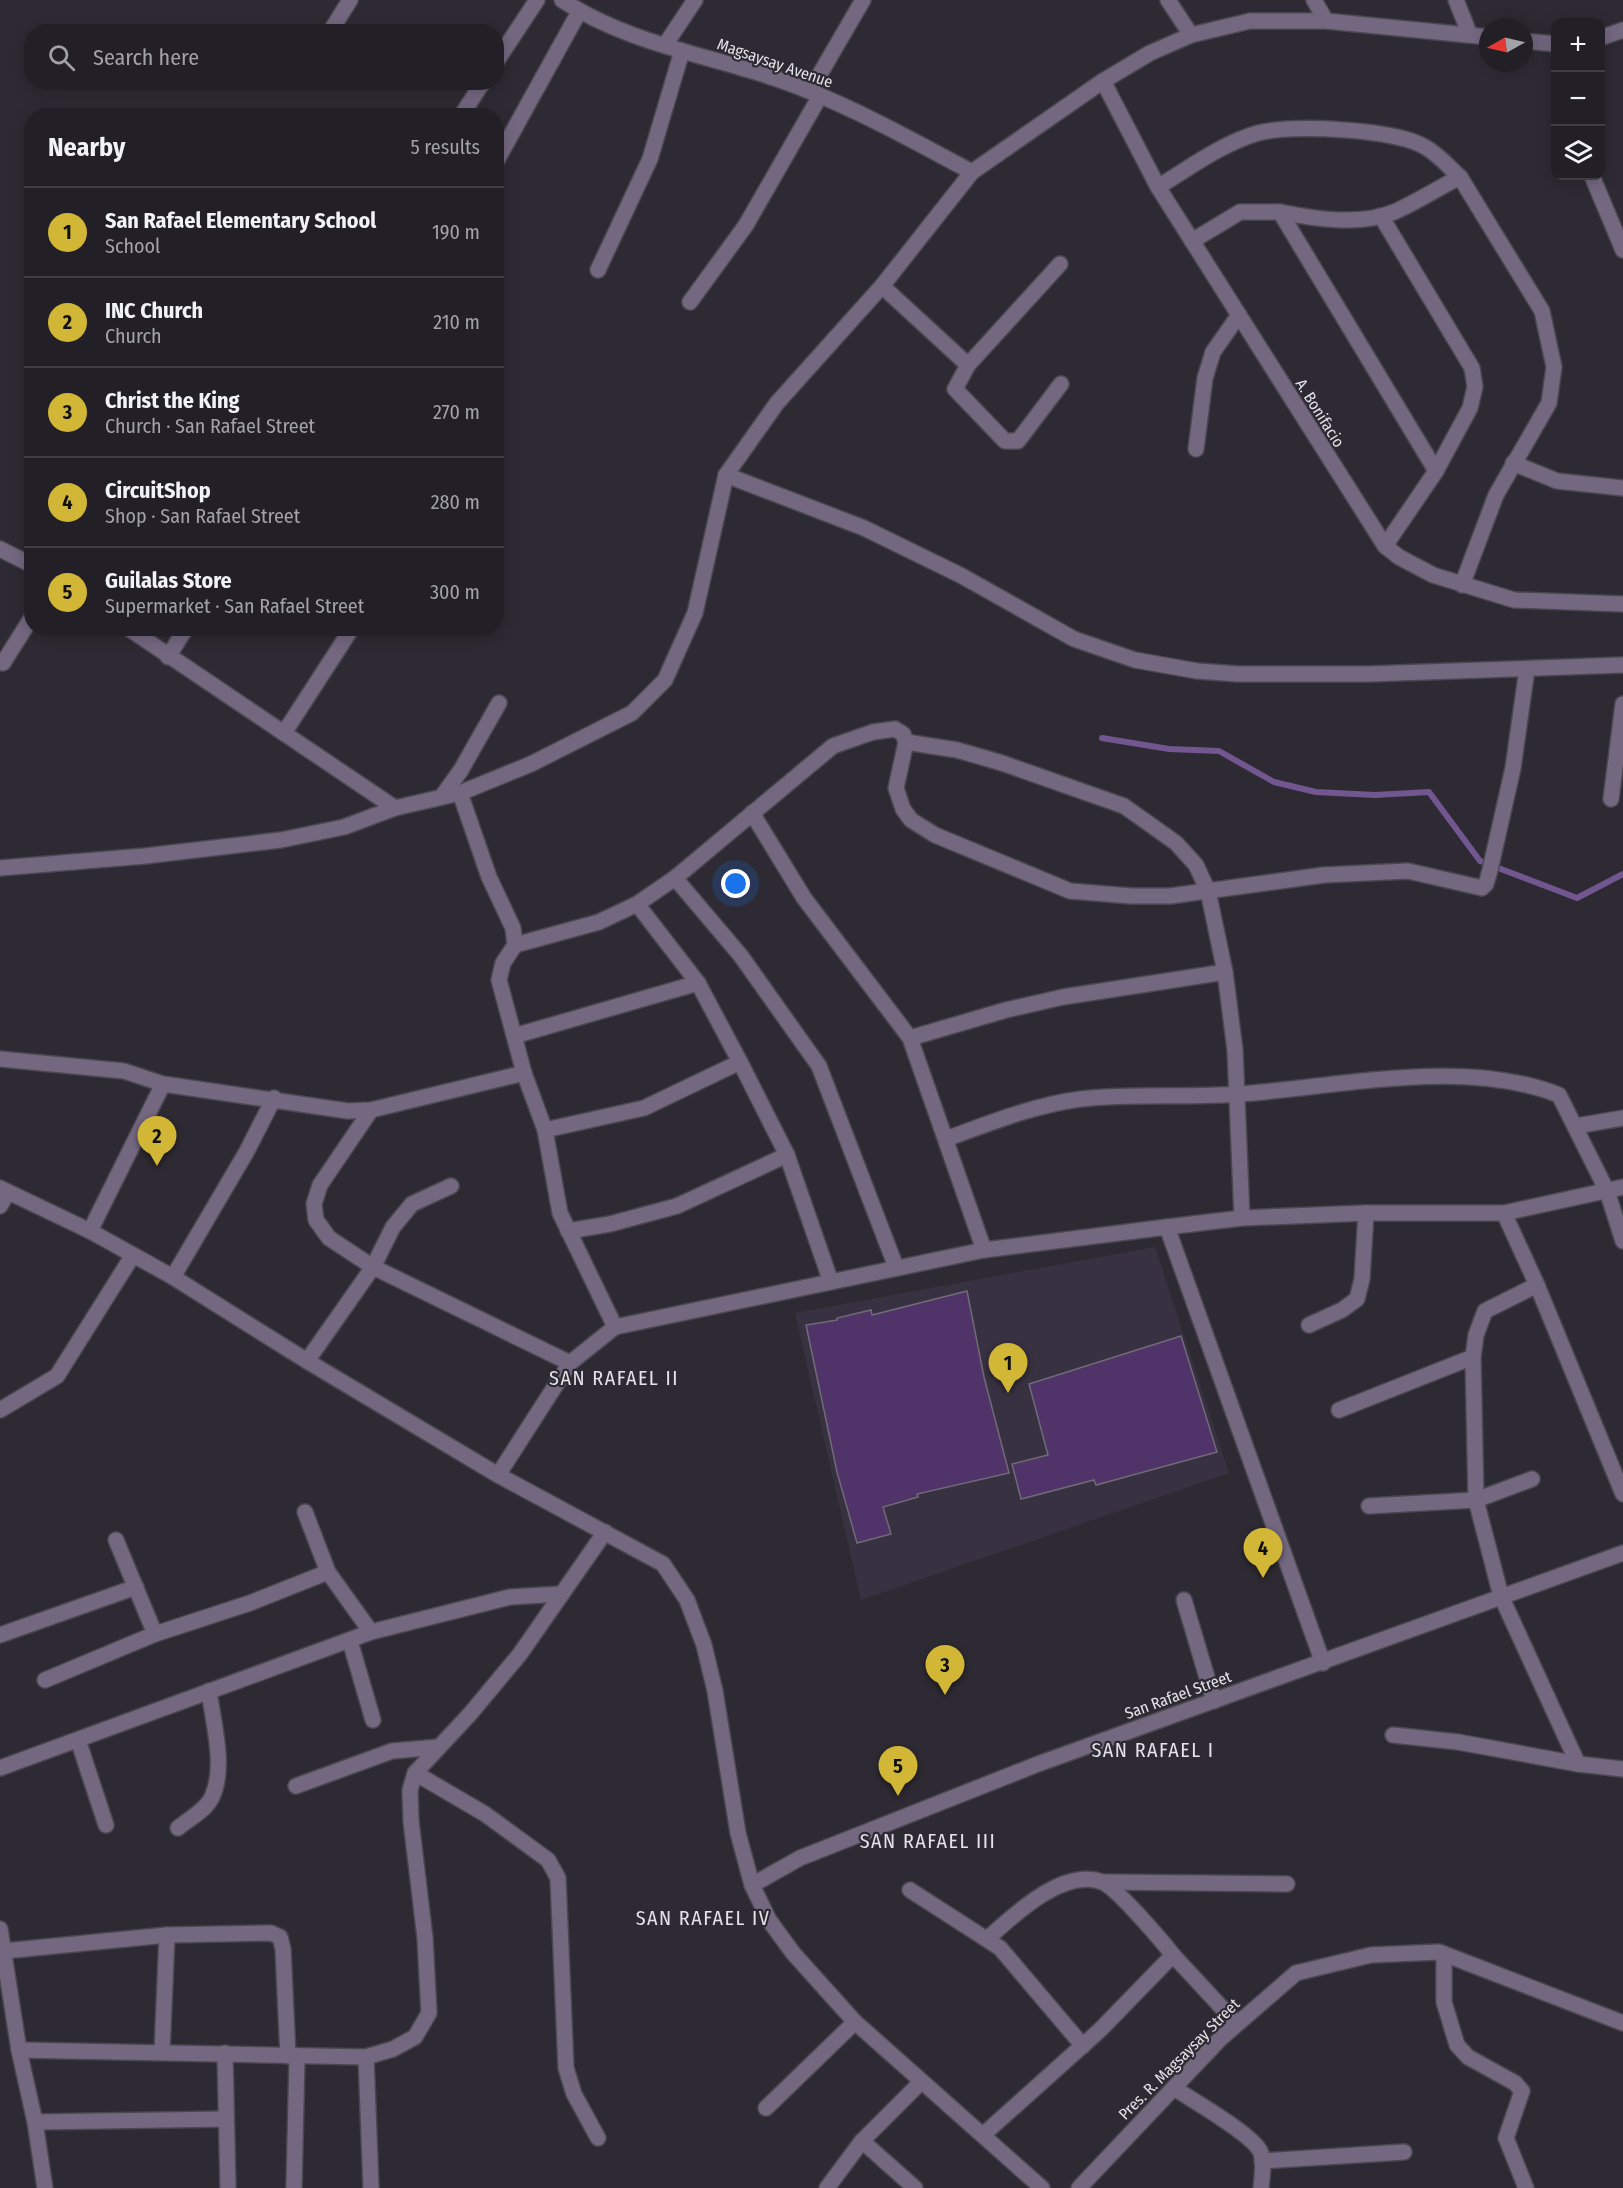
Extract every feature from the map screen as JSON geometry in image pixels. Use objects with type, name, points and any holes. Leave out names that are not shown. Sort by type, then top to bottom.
[{"type":"street","points":[[335,24],[350,0]]},
{"type":"street","points":[[504,50],[537,0]]},
{"type":"street","name":"Magsaysay Avenue","points":[[562,0],[579,12],[616,28],[815,93],[895,130],[972,172]]},
{"type":"street","points":[[665,45],[695,0]]},
{"type":"street","points":[[690,302],[746,225],[863,0]]},
{"type":"street","points":[[1168,0],[1191,35]]},
{"type":"street","points":[[1314,0],[1326,21]]},
{"type":"street","points":[[1456,0],[1470,35]]},
{"type":"street","points":[[504,148],[579,12]]},
{"type":"street","points":[[0,868],[134,857],[281,840],[344,827],[395,808],[443,795],[460,793],[531,764],[632,713],[665,680],[695,613],[726,475],[777,403],[882,286],[972,172],[1102,81],[1150,53],[1191,35],[1250,21],[1326,21],[1479,36]]},
{"type":"street","points":[[1605,36],[1623,30]]},
{"type":"street","points":[[1533,42],[1551,44]]},
{"type":"street","points":[[598,270],[650,159],[682,51]]},
{"type":"street","name":"A. Bonifacio","points":[[1102,81],[1158,187],[1385,546],[1399,557],[1433,575],[1514,600],[1623,604]]},
{"type":"street","points":[[467,108],[478,90]]},
{"type":"street","points":[[1158,187],[1208,157],[1256,134],[1270,131],[1332,130],[1395,137],[1425,146],[1460,177],[1542,311],[1554,367],[1549,404],[1496,495],[1462,585]]},
{"type":"street","points":[[1192,241],[1240,212],[1280,212],[1314,219],[1382,216],[1460,177]]},
{"type":"street","points":[[1594,180],[1623,250]]},
{"type":"street","points":[[1280,212],[1436,471]]},
{"type":"street","points":[[1382,216],[1472,368],[1475,387],[1470,408],[1436,471],[1385,546]]},
{"type":"street","points":[[1060,264],[968,365],[956,389],[1005,441],[1018,441],[1061,384]]},
{"type":"street","points":[[882,286],[968,365]]},
{"type":"street","points":[[1196,448],[1205,378],[1214,352],[1239,315]]},
{"type":"street","points":[[1513,463],[1557,481],[1623,488]]},
{"type":"street","points":[[726,475],[864,528],[962,576],[1074,639],[1135,660],[1197,671],[1238,674],[1368,674],[1623,665]]},
{"type":"street","points":[[0,549],[24,561]]},
{"type":"street","points":[[3,663],[24,630]]},
{"type":"street","points":[[139,636],[395,808]]},
{"type":"street","points":[[168,657],[181,636]]},
{"type":"street","points":[[284,733],[347,636]]},
{"type":"street","points":[[515,945],[599,922],[637,904],[675,878],[833,746],[873,732],[895,729],[903,735],[906,742],[896,788],[903,809],[911,820],[935,836],[1070,891],[1131,896],[1170,896],[1324,875],[1408,871],[1482,888],[1486,884],[1490,870],[1513,768],[1527,669]]},
{"type":"street","points":[[443,795],[461,770],[500,703]]},
{"type":"street","points":[[1611,799],[1623,704]]},
{"type":"street","points":[[906,742],[968,753],[1124,806],[1176,843],[1196,865],[1208,891],[1225,972],[1238,1095],[1242,1218]]},
{"type":"street","points":[[460,793],[489,877],[513,928],[515,945],[503,963],[500,980],[524,1072],[545,1130],[560,1213],[615,1327]]},
{"type":"street","points":[[752,813],[804,898],[910,1038],[984,1250]]},
{"type":"street","points":[[675,878],[741,956],[819,1066],[896,1267]]},
{"type":"street","points":[[637,904],[699,983],[740,1062],[787,1155],[831,1282]]},
{"type":"street","points":[[910,1038],[1006,1010],[1052,1000],[1225,972]]},
{"type":"street","points":[[514,1036],[699,983]]},
{"type":"street","points":[[0,1059],[124,1071],[163,1084],[274,1098],[348,1111],[371,1110],[524,1072]]},
{"type":"street","points":[[545,1130],[644,1108],[740,1062]]},
{"type":"street","points":[[946,1139],[1013,1114],[1080,1100],[1178,1094],[1238,1095],[1425,1075],[1522,1082],[1559,1095],[1607,1191],[1623,1241]]},
{"type":"street","points":[[90,1231],[163,1084]]},
{"type":"street","points":[[173,1276],[247,1151],[274,1098]]},
{"type":"street","points":[[371,1110],[320,1185],[314,1204],[316,1220],[329,1238],[373,1267],[570,1363]]},
{"type":"street","points":[[1576,1126],[1623,1118]]},
{"type":"street","points":[[568,1232],[610,1224],[676,1206],[787,1155]]},
{"type":"street","points":[[307,1361],[373,1267],[393,1227],[412,1204],[451,1186]]},
{"type":"street","points":[[498,1475],[570,1363],[615,1327],[984,1250],[1242,1218],[1366,1213],[1504,1213],[1623,1188]]},
{"type":"street","points":[[0,1206],[4,1190],[90,1231],[173,1276],[307,1361],[498,1475],[663,1564],[687,1600],[704,1645],[716,1691],[738,1833],[752,1885],[769,1920],[793,1953],[855,2022],[921,2082],[984,2134],[1042,2188]]},
{"type":"street","points":[[1310,1325],[1357,1299],[1362,1279],[1366,1213]]},
{"type":"street","points":[[1504,1213],[1537,1285],[1623,1494]]},
{"type":"street","points":[[1167,1227],[1323,1663]]},
{"type":"street","points":[[0,1410],[57,1376],[133,1255]]},
{"type":"street","points":[[1537,1285],[1485,1311],[1476,1335],[1473,1357],[1476,1500],[1501,1596],[1578,1764]]},
{"type":"street","points":[[1339,1410],[1473,1357]]},
{"type":"street","points":[[1369,1506],[1476,1500],[1532,1479]]},
{"type":"street","points":[[305,1512],[328,1572],[371,1632]]},
{"type":"street","points":[[19,2050],[225,2052],[366,2057],[393,2049],[415,2037],[429,2013],[425,1938],[411,1821],[410,1790],[415,1773],[520,1654],[605,1532]]},
{"type":"street","points":[[116,1540],[155,1634]]},
{"type":"street","name":"San Rafael Street","points":[[752,1885],[800,1858],[1027,1768],[1623,1553]]},
{"type":"street","points":[[45,1680],[155,1634],[250,1603],[328,1572]]},
{"type":"street","points":[[0,1635],[135,1587]]},
{"type":"street","points":[[0,1768],[371,1632],[510,1597],[561,1594]]},
{"type":"street","points":[[1184,1600],[1214,1701]]},
{"type":"street","points":[[351,1641],[373,1719]]},
{"type":"street","points":[[178,1828],[202,1809],[212,1796],[219,1760],[209,1691]]},
{"type":"street","points":[[1394,1735],[1458,1742],[1578,1764],[1623,1769]]},
{"type":"street","points":[[78,1740],[106,1825]]},
{"type":"street","points":[[296,1786],[392,1751],[439,1747]]},
{"type":"street","points":[[415,1773],[484,1814],[548,1860],[558,1878],[566,2068],[574,2094],[598,2139]]},
{"type":"street","points":[[987,1939],[1032,1900],[1049,1891],[1081,1880],[1287,1884]]},
{"type":"street","points":[[1103,1882],[1150,1926],[1173,1955],[1236,2023]]},
{"type":"street","points":[[910,1890],[1000,1948],[1083,2046]]},
{"type":"street","points":[[0,1929],[19,2050],[35,2122],[45,2188]]},
{"type":"street","points":[[4,1951],[167,1935],[271,1932],[280,1937],[293,2056],[294,2188]]},
{"type":"street","points":[[162,2052],[167,1935]]},
{"type":"street","points":[[1444,1954],[1444,2002],[1456,2044],[1468,2057],[1515,2083],[1522,2091],[1506,2138],[1526,2188]]},
{"type":"street","name":"Pres. R. Magsaysay Street","points":[[1079,2188],[1236,2023],[1296,1973],[1371,1955],[1444,1954],[1623,2023]]},
{"type":"street","points":[[984,2134],[1083,2046],[1173,1955]]},
{"type":"street","points":[[766,2108],[855,2022]]},
{"type":"street","points":[[225,2052],[228,2188]]},
{"type":"street","points":[[366,2057],[371,2188]]},
{"type":"street","points":[[827,2188],[862,2141],[921,2082]]},
{"type":"street","points":[[1174,2088],[1250,2138],[1261,2151],[1261,2188]]},
{"type":"street","points":[[35,2122],[226,2120]]},
{"type":"street","points":[[862,2141],[915,2188]]},
{"type":"street","points":[[1262,2161],[1404,2152]]},
{"type":"shaded area","points":[[1155,1247],[1229,1473],[861,1600],[795,1313]]},
{"type":"building","points":[[967,1291],[984,1377],[1009,1473],[917,1494],[918,1497],[883,1507],[891,1534],[857,1543],[837,1472],[806,1325],[837,1320],[837,1318],[871,1310],[872,1315]]},
{"type":"building","points":[[1181,1336],[1217,1452],[1096,1485],[1094,1480],[1021,1499],[1012,1464],[1048,1455],[1029,1384]]},
{"type":"waterway","points":[[1102,738],[1169,749],[1219,751],[1274,782],[1316,792],[1375,795],[1429,792],[1480,861],[1577,898],[1623,874]]},
{"type":"place","name":"INC Church","points":[[157,1166]]},
{"type":"place","name":"San Rafael Elementary School","points":[[1008,1393]]},
{"type":"place","name":"CircuitShop","points":[[1263,1578]]},
{"type":"place","name":"Christ the King","points":[[945,1695]]},
{"type":"place","name":"Guilalas Store","points":[[898,1796]]},
{"type":"district","name":"SAN RAFAEL II","points":[[614,1378]]},
{"type":"district","name":"SAN RAFAEL I","points":[[1153,1750]]},
{"type":"district","name":"SAN RAFAEL III","points":[[928,1841]]},
{"type":"district","name":"SAN RAFAEL IV","points":[[703,1918]]}]
